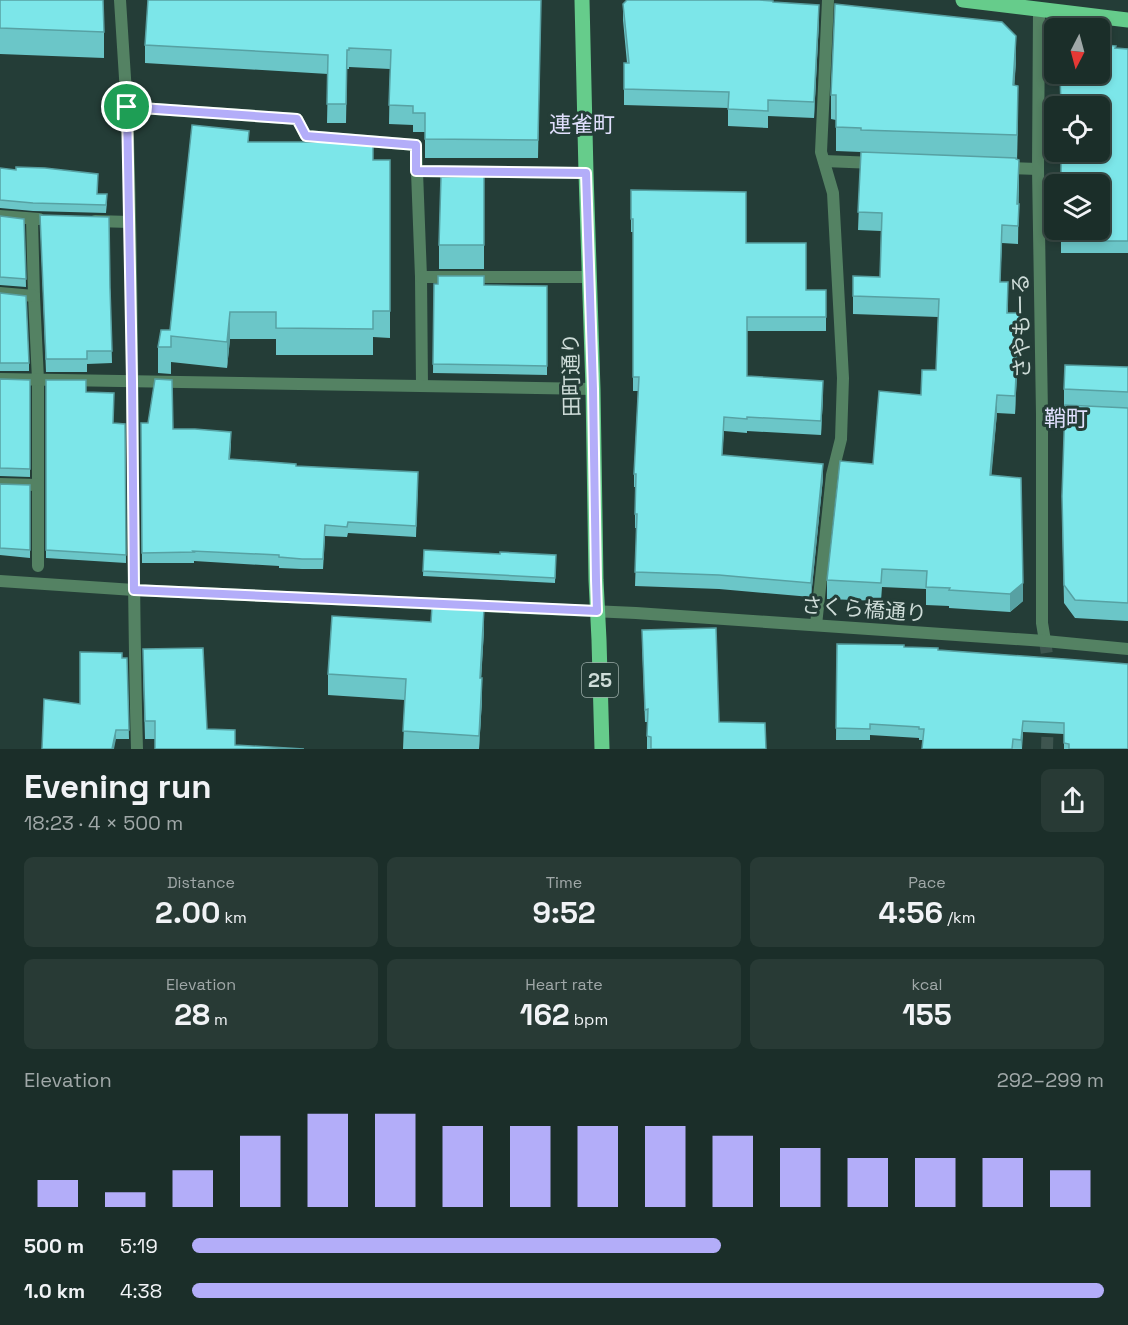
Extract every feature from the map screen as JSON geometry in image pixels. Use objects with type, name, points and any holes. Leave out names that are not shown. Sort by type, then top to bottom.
[{"type":"main road","name":"田町通り","points":[[582,0],[602,749]]},
{"type":"main road","points":[[963,0],[1039,5],[1128,21]]},
{"type":"street","points":[[120,0],[127,107],[130,222],[133,610],[137,749]]},
{"type":"street","points":[[816,625],[832,475],[841,439],[843,378],[833,193],[821,152],[828,0]]},
{"type":"street","name":"さやもーる","points":[[1039,5],[1042,623],[1045,641]]},
{"type":"street","points":[[127,107],[297,119],[306,136],[416,145],[422,386]]},
{"type":"street","points":[[824,162],[883,164]]},
{"type":"street","points":[[990,168],[1038,169]]},
{"type":"street","points":[[416,171],[586,173]]},
{"type":"street","points":[[0,216],[53,220]]},
{"type":"street","points":[[32,219],[38,380],[38,566]]},
{"type":"street","points":[[84,221],[130,222]]},
{"type":"street","points":[[421,278],[589,277]]},
{"type":"street","points":[[0,293],[34,296]]},
{"type":"street","points":[[0,379],[593,389]]},
{"type":"street","points":[[1042,414],[1096,417]]},
{"type":"street","points":[[0,484],[38,485]]},
{"type":"street","name":"さくら橋通り","points":[[0,581],[134,590],[597,611],[1045,641],[1128,649]]},
{"type":"building","points":[[0,0],[103,0],[104,32],[0,28]]},
{"type":"building","points":[[148,0],[541,0],[538,140],[425,139],[425,113],[413,113],[413,106],[389,105],[391,50],[349,48],[347,50],[346,104],[327,104],[328,55],[145,45]]},
{"type":"building","points":[[627,0],[759,0],[819,5],[814,102],[768,100],[768,111],[728,109],[729,92],[624,89],[624,63],[629,63],[623,4]]},
{"type":"building","points":[[835,4],[1002,22],[1016,36],[1013,85],[1018,86],[1017,135],[861,130],[861,128],[836,127],[836,95],[831,95]]},
{"type":"building","points":[[1110,45],[1128,49],[1128,241],[1061,241],[1110,240],[1110,174],[1061,174],[1061,162],[1110,162],[1110,96],[1061,96],[1060,84],[1110,84]]},
{"type":"building","points":[[192,125],[249,131],[248,142],[373,142],[373,160],[390,160],[390,311],[373,311],[373,329],[276,328],[276,312],[230,312],[227,342],[171,336],[171,347],[158,347],[161,330],[170,330]]},
{"type":"building","points":[[861,152],[1016,158],[1019,160],[1018,226],[1002,225],[1000,282],[1008,282],[1007,313],[1019,313],[1015,396],[997,395],[990,475],[1021,478],[1023,583],[1010,594],[926,587],[927,571],[882,569],[881,583],[827,580],[840,461],[873,464],[879,391],[921,395],[922,370],[936,370],[939,299],[853,296],[853,276],[880,277],[882,213],[858,212]]},
{"type":"building","points":[[16,167],[98,174],[97,194],[107,194],[106,205],[0,200],[0,168],[16,170]]},
{"type":"building","points":[[484,176],[484,245],[439,245],[441,177]]},
{"type":"building","points":[[631,190],[746,192],[746,243],[806,243],[806,290],[826,290],[826,317],[747,317],[747,376],[823,381],[821,421],[724,417],[722,455],[823,464],[811,583],[719,575],[635,572],[637,514],[635,514],[636,474],[634,474],[639,377],[633,377]]},
{"type":"building","points":[[40,215],[109,217],[112,351],[87,351],[87,359],[46,359]]},
{"type":"building","points":[[0,216],[24,219],[26,279],[0,277]]},
{"type":"building","points":[[438,276],[484,276],[484,285],[547,286],[547,366],[433,364],[434,284],[438,284]]},
{"type":"building","points":[[0,293],[26,296],[29,363],[0,363]]},
{"type":"building","points":[[1065,365],[1128,367],[1128,392],[1064,389]]},
{"type":"building","points":[[0,379],[30,380],[30,469],[0,468]]},
{"type":"building","points":[[155,379],[172,380],[173,429],[231,432],[229,459],[296,464],[296,466],[418,472],[416,526],[348,522],[347,527],[325,525],[323,559],[193,551],[142,553],[141,423],[148,423]]},
{"type":"building","points":[[46,380],[86,380],[86,392],[114,393],[113,423],[125,424],[126,555],[46,550]]},
{"type":"building","points":[[1065,405],[1128,408],[1128,603],[1075,600],[1064,585],[1062,496]]},
{"type":"building","points":[[0,484],[30,485],[30,550],[0,548]]},
{"type":"building","points":[[424,550],[556,555],[555,578],[423,571]]},
{"type":"building","points":[[432,606],[484,609],[479,736],[403,731],[406,679],[328,674],[332,616],[431,622]]},
{"type":"building","points":[[716,628],[719,722],[765,723],[766,749],[651,749],[651,737],[647,736],[648,709],[645,710],[642,630]]},
{"type":"building","points":[[837,644],[904,645],[904,647],[938,648],[938,650],[1128,664],[1128,749],[1069,749],[1069,744],[1064,743],[1064,723],[1023,721],[1021,740],[1013,739],[1012,749],[922,749],[924,729],[919,729],[919,727],[870,724],[870,729],[836,728]]},
{"type":"building","points":[[203,648],[207,729],[235,730],[235,745],[304,749],[155,749],[155,721],[145,721],[143,649]]},
{"type":"building","points":[[80,652],[122,653],[122,658],[127,658],[129,730],[116,730],[112,749],[42,749],[44,699],[80,704]]},
{"type":"tunnel","points":[[1045,641],[1048,673]]},
{"type":"tunnel","points":[[1047,749],[1048,717]]},
{"type":"district","name":"連雀町","points":[[582,124]]},
{"type":"district","name":"鞘町","points":[[1066,418]]},
{"type":"route","points":[[127,107],[297,119],[306,136],[416,145],[416,171],[586,173],[597,611],[134,590],[127,107]]}]
